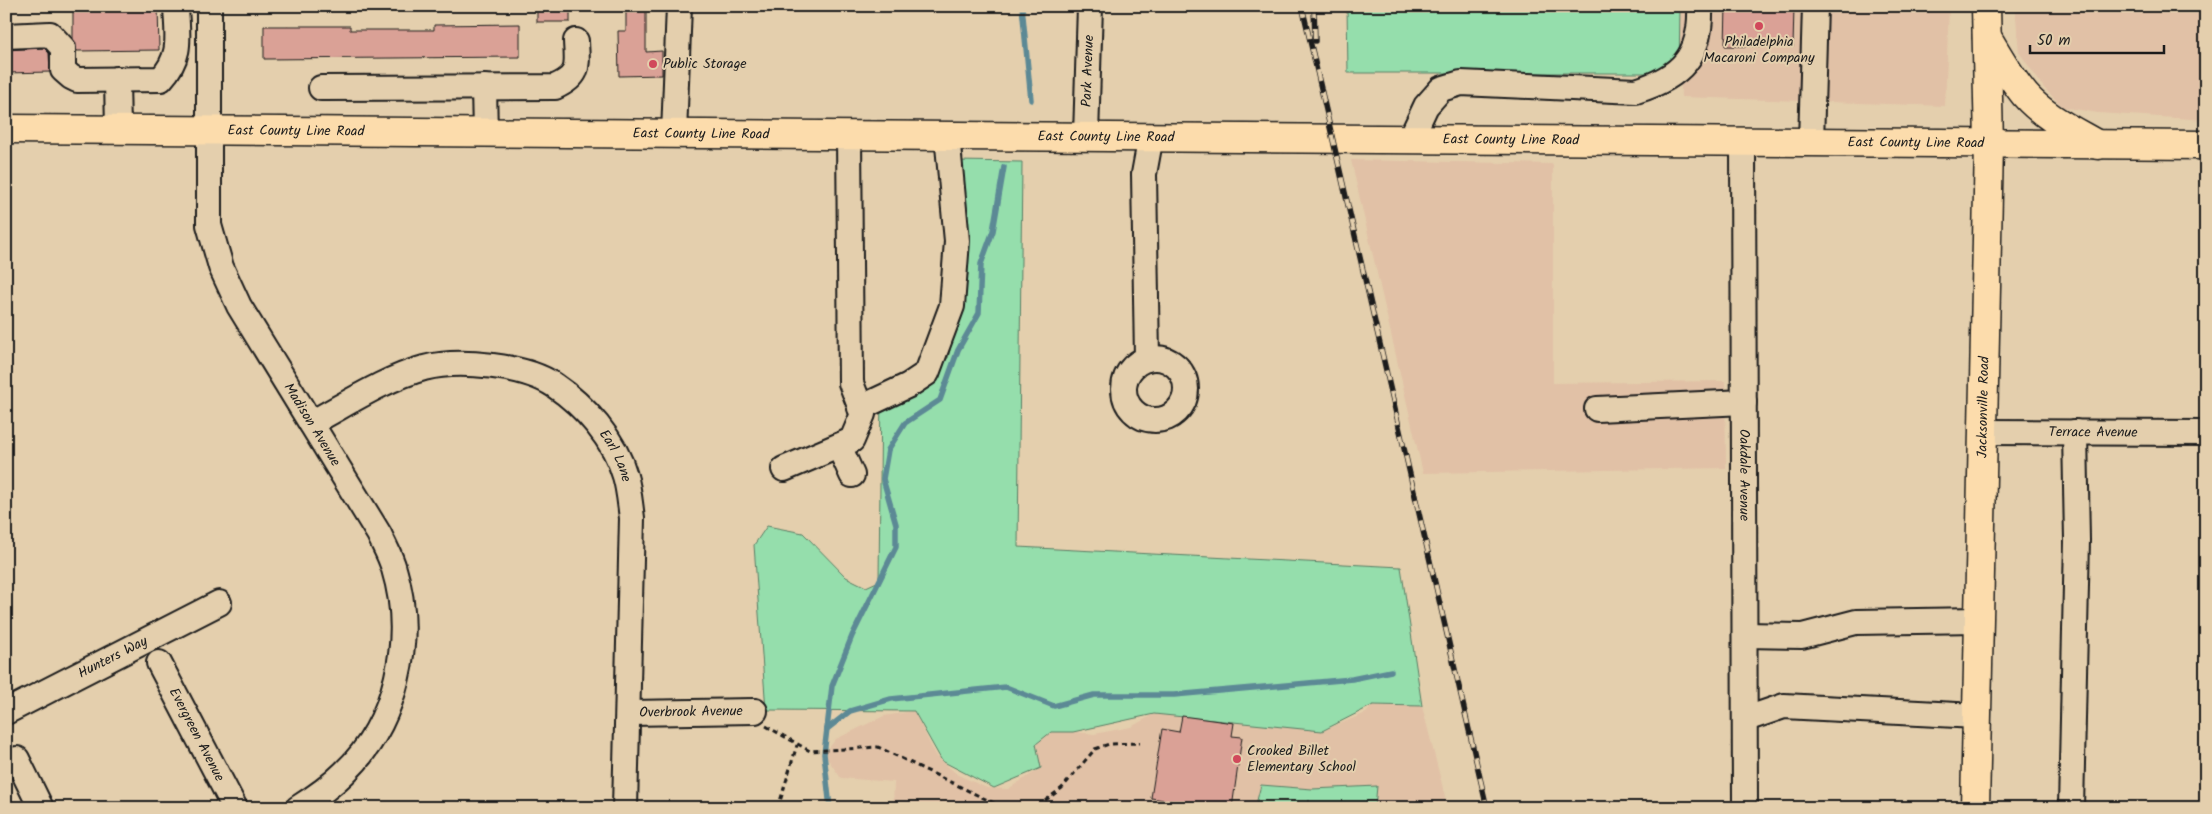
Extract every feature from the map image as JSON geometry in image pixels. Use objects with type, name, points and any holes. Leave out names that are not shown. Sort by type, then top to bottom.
[{"type":"main road","name":"Jacksonville Road","points":[[1975,808],[1989,145],[1986,6]]},
{"type":"main road","points":[[1986,36],[2003,65],[2026,96],[2052,118],[2098,145]]},
{"type":"main road","name":"East County Line Road","points":[[6,129],[209,132],[1411,138],[1989,145],[2206,145]]},
{"type":"street","points":[[6,36],[50,34],[62,48],[63,70],[77,80],[161,79],[172,66],[178,47],[176,6]]},
{"type":"street","name":"Madison Avenue","points":[[209,6],[209,225],[220,267],[239,306],[379,534],[394,568],[402,603],[402,640],[398,677],[385,713],[367,745],[344,773],[298,808]]},
{"type":"street","points":[[674,134],[679,6]]},
{"type":"street","name":"Park Avenue","points":[[1086,136],[1090,6]]},
{"type":"street","points":[[1411,138],[1426,106],[1441,89],[1461,83],[1636,91],[1660,83],[1683,67],[1696,46],[1700,6]]},
{"type":"street","points":[[1811,142],[1815,6]]},
{"type":"street","points":[[320,88],[555,87],[570,80],[577,69],[576,40]]},
{"type":"street","points":[[117,79],[118,130]]},
{"type":"street","points":[[484,87],[485,133]]},
{"type":"street","points":[[784,469],[852,440],[863,414],[851,383],[849,135]]},
{"type":"street","points":[[860,408],[910,385],[927,373],[952,306],[957,241],[947,135]]},
{"type":"street","points":[[1147,359],[1144,174],[1152,136]]},
{"type":"street","name":"Oakdale Avenue","points":[[1742,141],[1745,808]]},
{"type":"street","name":"Earl Lane","points":[[311,423],[383,384],[424,368],[470,363],[511,369],[552,384],[583,408],[608,440],[625,476],[632,518],[626,808]]},
{"type":"street","points":[[1597,410],[1744,402]]},
{"type":"street","name":"Terrace Avenue","points":[[1982,432],[2206,433]]},
{"type":"street","points":[[2071,808],[2077,540],[2075,432]]},
{"type":"street","points":[[839,446],[852,476]]},
{"type":"street","name":"Hunters Way","points":[[6,712],[219,603]]},
{"type":"street","points":[[1745,635],[1802,636],[1856,622],[1978,620]]},
{"type":"street","name":"Evergreen Avenue","points":[[159,663],[235,808]]},
{"type":"street","points":[[1746,719],[1784,706],[1976,716]]},
{"type":"street","name":"Overbrook Avenue","points":[[629,713],[755,711]]},
{"type":"street","points":[[6,764],[17,759],[41,808]]},
{"type":"path","points":[[755,711],[763,724],[810,751],[842,751],[878,747],[1004,808]]},
{"type":"path","points":[[1011,808],[1038,806],[1062,788],[1095,749],[1109,744],[1140,743]]},
{"type":"path","points":[[778,808],[797,745]]},
{"type":"shaded area","points":[[1680,6],[1949,6],[1945,106],[1681,97]]},
{"type":"shaded area","points":[[2015,6],[2206,6],[2206,120],[2098,113],[2063,107],[2044,88],[2019,52]]},
{"type":"shaded area","points":[[1351,160],[1553,164],[1553,383],[1725,381],[1726,468],[1423,473]]},
{"type":"shaded area","name":"Crooked Billet Elementary School","points":[[1373,705],[1422,706],[1448,808],[893,808],[894,782],[841,778],[824,754],[836,739],[884,716],[914,711],[936,756],[958,775],[987,788],[1008,789],[1041,768],[1036,744],[1051,732],[1067,731],[1094,734],[1131,727],[1154,714],[1184,713],[1322,731],[1366,713]]},
{"type":"green space","points":[[1347,6],[1680,6],[1679,73],[1348,73]]},
{"type":"green space","points":[[956,161],[1022,162],[1018,547],[1401,567],[1422,706],[1373,705],[1322,731],[1154,714],[1073,732],[1051,732],[1036,744],[1041,768],[994,788],[942,761],[914,711],[766,710],[754,545],[767,526],[803,533],[846,577],[866,587],[879,581],[881,386],[924,371],[948,358],[968,274]]},
{"type":"green space","points":[[1261,785],[1312,789],[1377,786],[1375,808],[1309,808],[1309,800],[1307,808],[1255,808]]},
{"type":"building","points":[[73,6],[158,6],[159,50],[77,51],[73,39]]},
{"type":"building","points":[[537,6],[570,6],[570,22],[537,22]]},
{"type":"building","points":[[626,6],[646,6],[646,52],[662,51],[662,75],[619,76],[618,31],[626,31]]},
{"type":"building","name":"Philadelphia Macaroni Company","points":[[1726,6],[1794,6],[1793,47],[1725,46]]},
{"type":"building","points":[[520,24],[520,57],[264,59],[264,26],[350,26],[350,30],[434,30],[434,25]]},
{"type":"building","points":[[44,48],[49,53],[50,72],[6,73],[6,50]]},
{"type":"building","points":[[1182,716],[1234,723],[1232,736],[1242,737],[1232,808],[1170,808],[1171,801],[1151,798],[1162,729],[1179,732]]},
{"type":"waterway","points":[[1022,6],[1031,100]]},
{"type":"waterway","points":[[830,808],[824,754],[832,686],[852,636],[896,547],[896,524],[883,479],[888,450],[905,423],[940,400],[958,350],[979,313],[981,264],[993,231],[1004,167]]},
{"type":"waterway","points":[[827,729],[850,711],[891,699],[1006,687],[1054,706],[1094,695],[1174,695],[1352,679],[1391,671]]},
{"type":"railway","points":[[1302,6],[1487,808]]},
{"type":"railway","points":[[1314,6],[1315,41]]},
{"type":"place","name":"Philadelphia Macaroni Company","points":[[1759,26]]},
{"type":"place","name":"Public Storage","points":[[653,64]]},
{"type":"place","name":"Crooked Billet Elementary School","points":[[1237,759]]}]
